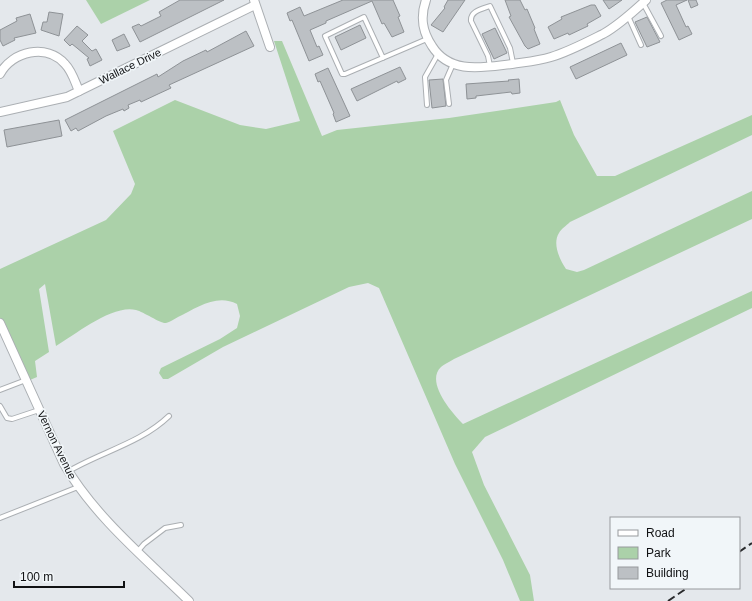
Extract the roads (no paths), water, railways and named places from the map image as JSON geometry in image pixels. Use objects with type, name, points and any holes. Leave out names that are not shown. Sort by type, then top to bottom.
[{"type":"street","points":[[426,0],[422,23],[428,40],[438,54],[453,64],[471,68],[534,62],[552,57],[603,34],[645,2]]},
{"type":"street","points":[[254,2],[270,47]]},
{"type":"street","name":"Wallace Drive","points":[[0,111],[56,101],[79,92],[254,2]]},
{"type":"street","points":[[0,74],[8,64],[21,56],[38,51],[47,52],[55,55],[66,64],[79,92]]},
{"type":"street","name":"Vernon Avenue","points":[[0,323],[68,471],[78,487],[91,504],[189,601]]},
{"type":"lane","points":[[645,2],[660,36]]},
{"type":"lane","points":[[490,66],[488,56],[471,21],[473,14],[490,6],[510,48],[513,64]]},
{"type":"lane","points":[[628,16],[641,45]]},
{"type":"lane","points":[[383,58],[364,17],[325,36],[342,74],[383,58],[428,40]]},
{"type":"lane","points":[[427,105],[425,76],[438,54]]},
{"type":"lane","points":[[449,104],[446,80],[453,64]]},
{"type":"lane","points":[[0,390],[26,380]]},
{"type":"lane","points":[[0,406],[7,418],[12,419],[39,410]]},
{"type":"lane","points":[[68,471],[146,434],[169,416]]},
{"type":"lane","points":[[0,518],[78,487]]},
{"type":"lane","points":[[138,551],[144,544],[165,528],[181,525]]},
{"type":"railway","points":[[740,551],[752,543]]},
{"type":"railway","points":[[668,601],[686,589]]}]
